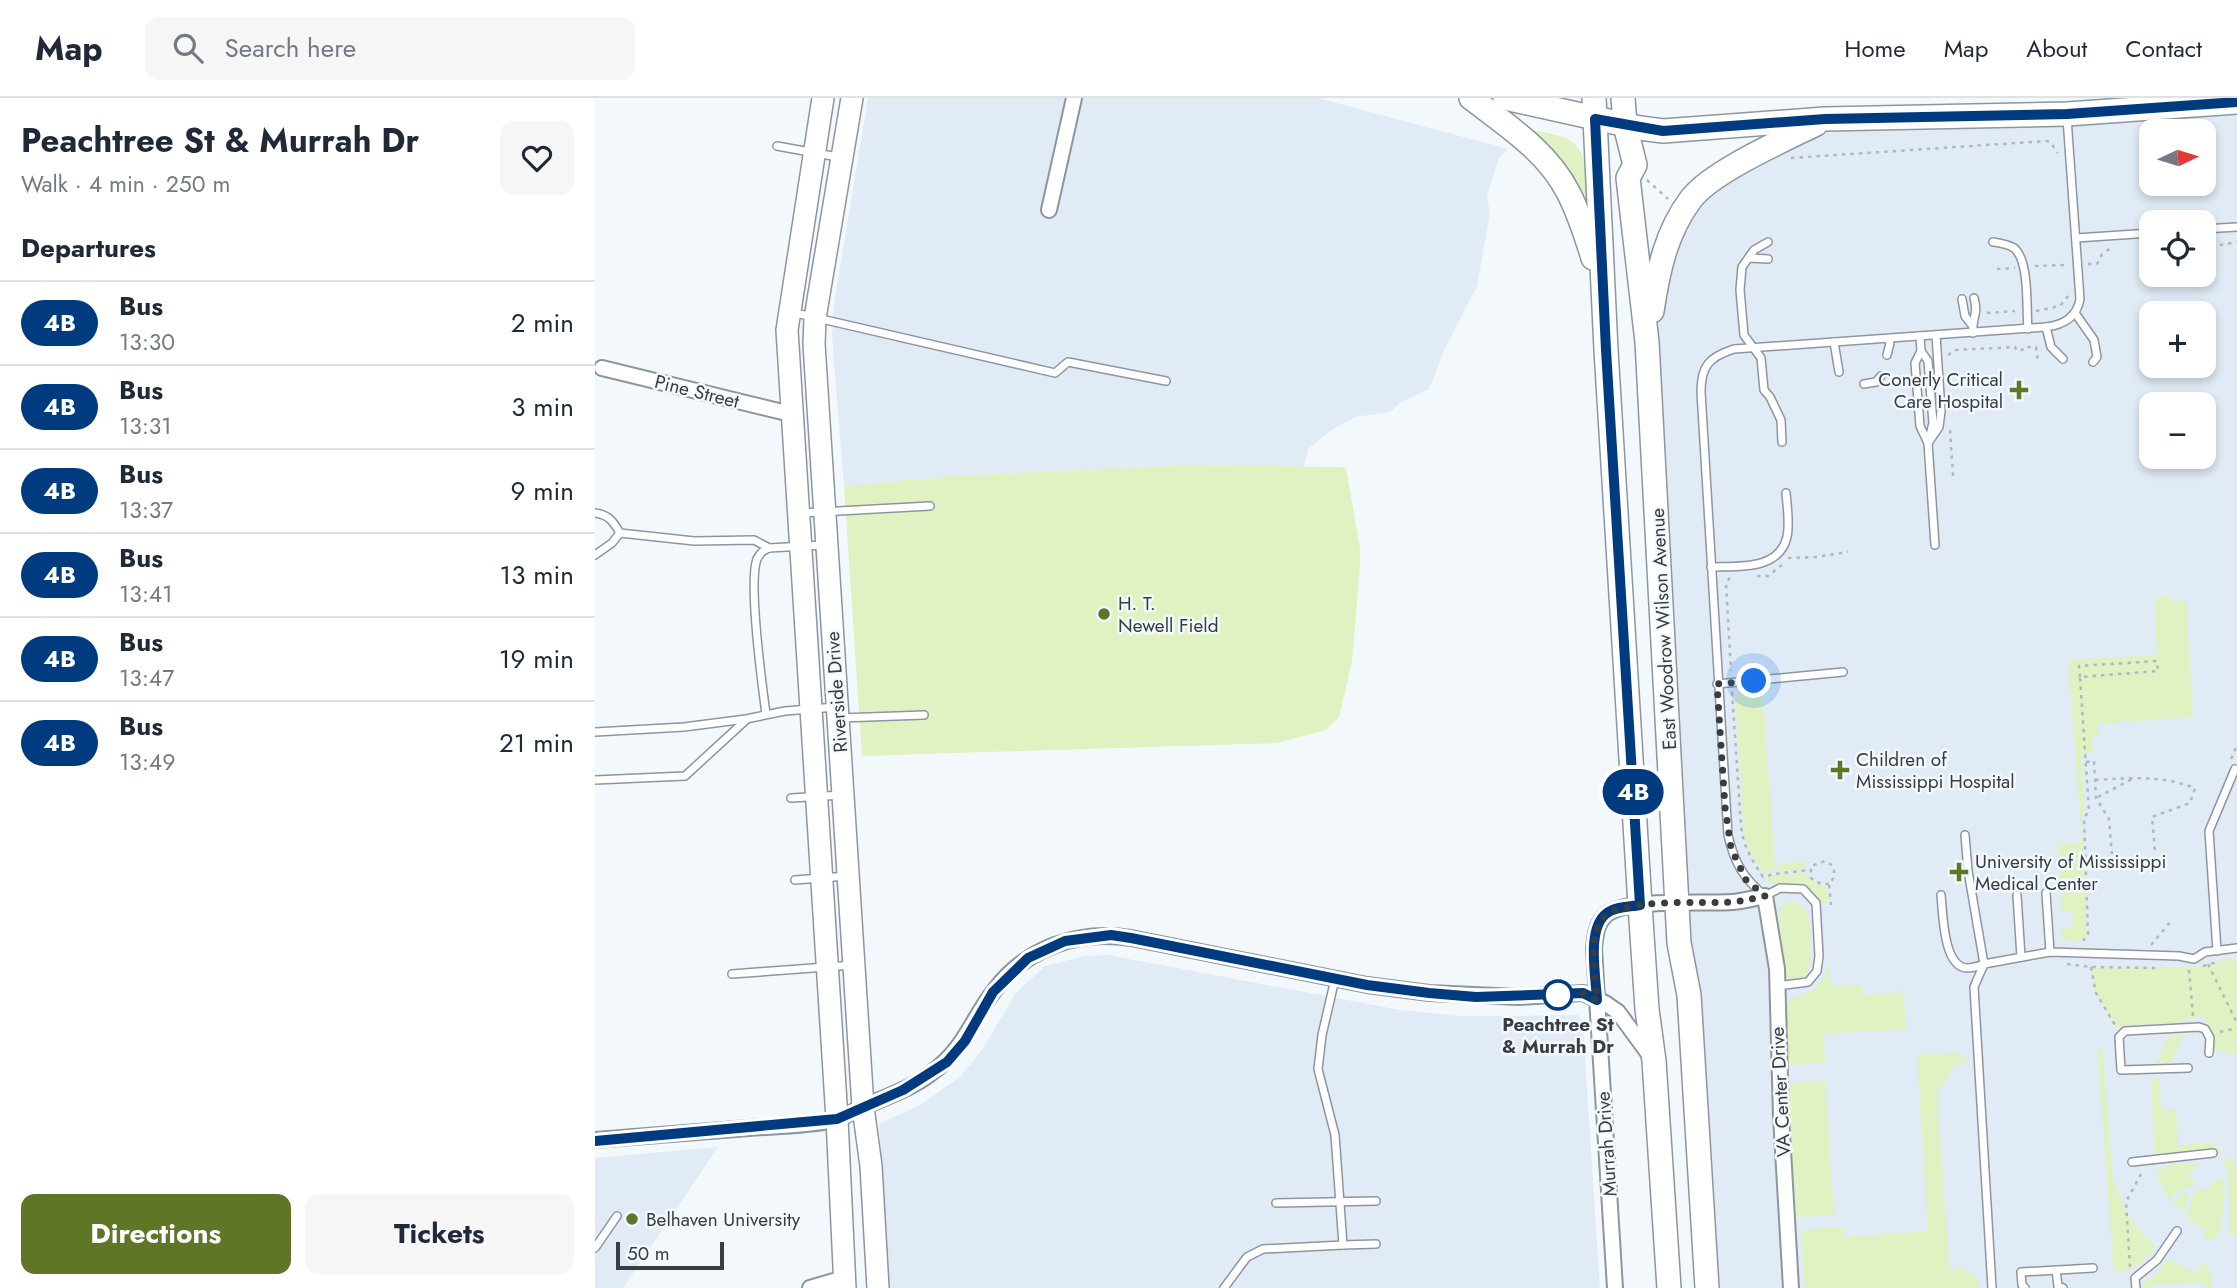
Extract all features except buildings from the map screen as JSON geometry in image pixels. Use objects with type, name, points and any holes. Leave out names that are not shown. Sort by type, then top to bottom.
[{"type":"main road","points":[[1471,98],[1523,138],[1551,166],[1567,189],[1581,221],[1603,295]]},
{"type":"main road","points":[[1505,98],[1594,108],[1625,125],[1663,131],[2067,106],[2237,102]]},
{"type":"main road","name":"East Woodrow Wilson Avenue","points":[[1623,98],[1625,125],[1635,165],[1628,178],[1647,342],[1679,943],[1689,995],[1707,1288]]},
{"type":"main road","name":"East Woodrow Wilson Avenue","points":[[1594,108],[1640,905],[1654,1061],[1669,1288]]},
{"type":"main road","points":[[1647,342],[1657,277],[1666,246],[1689,202],[1712,180],[1825,119]]},
{"type":"street","name":"Riverside Drive","points":[[823,98],[787,330],[837,1119],[844,1283]]},
{"type":"street","name":"Riverside Drive","points":[[852,98],[815,318],[814,344],[863,1107],[871,1166],[879,1288]]},
{"type":"street","points":[[1049,210],[1074,98]]},
{"type":"street","name":"Pine Street","points":[[603,368],[791,414]]},
{"type":"street","name":"Murrah Drive","points":[[1615,1288],[1595,934],[1607,913],[1618,908],[1735,902],[1765,896]]},
{"type":"street","name":"VA Center Drive","points":[[1765,896],[1777,969],[1781,1115],[1791,1288]]},
{"type":"street","points":[[595,1140],[837,1119],[903,1090],[947,1062],[965,1041],[993,992],[1028,958],[1065,941],[1111,935],[1335,979],[1429,993],[1476,997],[1583,993],[1618,1012],[1654,1061]]},
{"type":"street","points":[[810,1288],[844,1283]]},
{"type":"lane","points":[[1777,986],[1808,982],[1817,971],[1819,956],[1816,903],[1803,889],[1780,888],[1765,896],[1746,880],[1731,848],[1725,807],[1717,684],[1701,385],[1707,363],[1734,349],[1936,335],[1973,329],[2028,329],[2067,320],[2075,313],[2080,299],[2067,106]]},
{"type":"lane","points":[[777,146],[842,157]]},
{"type":"lane","points":[[2216,229],[2236,228]]},
{"type":"lane","points":[[2076,238],[2139,234]]},
{"type":"lane","points":[[1768,242],[1755,250],[1742,267],[1742,313],[1744,335],[1761,358],[1764,390],[1781,420],[1782,442]]},
{"type":"lane","points":[[1993,242],[2014,248],[2021,257],[2028,329]]},
{"type":"lane","points":[[1748,258],[1768,259]]},
{"type":"lane","points":[[1973,329],[1977,315],[1974,298]]},
{"type":"lane","points":[[1962,299],[1965,316],[1973,329]]},
{"type":"lane","points":[[788,312],[1055,373],[1068,362],[1166,381]]},
{"type":"lane","points":[[2075,313],[2094,340],[2097,356],[2093,362]]},
{"type":"lane","points":[[2046,327],[2051,347],[2063,359]]},
{"type":"lane","points":[[1928,443],[1939,427],[1941,411],[1936,335]]},
{"type":"lane","points":[[1920,336],[1921,351],[1915,363],[1920,426],[1928,443]]},
{"type":"lane","points":[[1887,355],[1890,343],[1888,338]]},
{"type":"lane","points":[[1835,342],[1839,372]]},
{"type":"lane","points":[[1921,351],[1928,361],[1933,422],[1928,443],[1935,545]]},
{"type":"lane","points":[[1864,384],[1876,382],[1881,376]]},
{"type":"lane","points":[[1711,567],[1755,565],[1772,558],[1787,539],[1786,492]]},
{"type":"lane","points":[[798,513],[930,506]]},
{"type":"lane","points":[[595,513],[604,514],[613,520],[620,533]]},
{"type":"lane","points":[[620,533],[694,541],[754,540],[769,548],[827,545]]},
{"type":"lane","points":[[595,555],[612,543],[620,533]]},
{"type":"lane","points":[[766,714],[755,582],[758,557],[769,548]]},
{"type":"lane","points":[[1717,684],[1843,672]]},
{"type":"lane","points":[[595,732],[684,727],[810,709],[837,713],[924,716]]},
{"type":"lane","points":[[595,780],[685,776],[746,719]]},
{"type":"lane","points":[[2217,951],[2209,831],[2235,769]]},
{"type":"lane","points":[[791,798],[842,795]]},
{"type":"lane","points":[[1965,835],[1968,871],[1984,964],[1974,987],[1992,1288]]},
{"type":"lane","points":[[796,880],[848,876]]},
{"type":"lane","points":[[2046,893],[2050,952]]},
{"type":"lane","points":[[1941,895],[1944,928],[1951,957],[1959,966],[1968,968],[2050,952],[2179,956],[2194,959],[2205,952],[2237,948]]},
{"type":"lane","points":[[2017,895],[2021,957]]},
{"type":"lane","points":[[732,974],[854,965]]},
{"type":"lane","points":[[1335,979],[1322,1035],[1318,1069],[1335,1135],[1343,1245]]},
{"type":"lane","points":[[2188,1068],[2120,1070],[2119,1037],[2125,1031],[2205,1028],[2210,1038],[2209,1053]]},
{"type":"lane","points":[[2132,1162],[2213,1153]]},
{"type":"lane","points":[[1276,1203],[1375,1201]]},
{"type":"lane","points":[[595,1248],[617,1216]]},
{"type":"lane","points":[[2136,1288],[2135,1279],[2157,1260],[2177,1231]]},
{"type":"lane","points":[[1224,1288],[1247,1257],[1263,1249],[1376,1244]]},
{"type":"lane","points":[[2025,1288],[2022,1285],[2021,1272],[2093,1268]]},
{"type":"lane","points":[[2056,1270],[2057,1286],[2063,1288]]},
{"type":"path","points":[[1787,158],[2047,141],[2057,150],[2060,160]]},
{"type":"path","points":[[1635,165],[1672,203],[1689,202]]},
{"type":"path","points":[[2216,246],[2237,242]]},
{"type":"path","points":[[1977,315],[2027,312],[2060,306],[2069,294],[2069,287]]},
{"type":"path","points":[[1945,359],[1956,350],[2015,347],[2017,351],[2022,351],[2024,347],[2036,347],[2038,363]]},
{"type":"path","points":[[1950,424],[1953,476]]},
{"type":"path","points":[[1747,576],[1768,576],[1779,569],[1787,558],[1848,552]]},
{"type":"path","points":[[1736,577],[1729,578],[1726,582],[1742,841],[1763,877],[1810,870]]},
{"type":"path","points":[[2067,965],[2069,942],[2082,942],[2088,934],[2084,818],[2089,811],[2079,666],[2157,661],[2158,671],[2080,677]]},
{"type":"path","points":[[2086,762],[2094,761],[2096,798],[2109,819],[2112,854]]},
{"type":"path","points":[[2096,798],[2135,778]]},
{"type":"path","points":[[2095,780],[2173,780],[2195,788],[2190,803],[2153,817],[2155,852]]},
{"type":"path","points":[[1819,861],[1831,862],[1835,872],[1829,884],[1821,884],[1811,878],[1811,866],[1819,861]]},
{"type":"path","points":[[1829,884],[1831,905]]},
{"type":"path","points":[[2205,952],[2237,1023]]},
{"type":"path","points":[[2091,967],[2096,993],[2118,1030],[2119,1037]]},
{"type":"path","points":[[2188,967],[2195,1027]]},
{"type":"path","points":[[2208,1034],[2237,1028]]},
{"type":"path","points":[[2130,1269],[2126,1202],[2141,1174]]},
{"type":"shaded area","points":[[868,98],[1318,98],[1508,149],[1499,158],[1487,196],[1490,213],[1477,286],[1443,353],[1429,389],[1400,403],[1390,412],[1355,417],[1330,431],[1308,449],[1304,467],[1190,465],[953,476],[844,486],[832,336],[834,304]]},
{"type":"shaded area","name":"University of Mississippi Medical Center","points":[[2237,98],[2237,1288],[1706,1288],[1647,342],[1657,277],[1712,180],[1825,119]]},
{"type":"shaded area","points":[[1108,955],[1400,1010],[1461,1016],[1579,1015],[1583,1028],[1600,1288],[889,1288],[879,1124],[922,1104],[961,1076],[982,1050],[1016,993],[1045,966],[1086,956]]},
{"type":"shaded area","name":"Belhaven University","points":[[718,1147],[623,1288],[595,1288],[595,1158]]},
{"type":"green space","points":[[1527,129],[1565,138],[1575,144],[1581,153],[1586,164],[1590,189],[1591,225]]},
{"type":"green space","name":"H. T. Newell Field","points":[[1190,465],[1346,467],[1360,549],[1360,567],[1352,662],[1339,717],[1326,730],[1277,743],[862,756],[844,486],[953,476]]},
{"type":"green space","points":[[2171,596],[2172,601],[2186,600],[2193,717],[2098,724],[2098,737],[2092,737],[2093,752],[2081,753],[2087,934],[2079,942],[2064,940],[2060,931],[2073,927],[2072,911],[2062,911],[2058,845],[2082,842],[2068,660],[2157,655],[2154,597]]},
{"type":"green space","points":[[1762,685],[1775,865],[1774,871],[1764,874],[1749,851],[1744,834],[1735,690]]},
{"type":"green space","points":[[1805,860],[1804,869],[1778,871],[1777,865]]},
{"type":"green space","points":[[1805,873],[1827,889],[1829,898],[1824,905],[1804,885],[1778,884],[1764,878],[1772,875]]},
{"type":"green space","points":[[1789,902],[1804,908],[1810,928],[1807,971],[1802,980],[1795,982],[1784,976],[1778,913],[1783,904]]},
{"type":"green space","points":[[2237,959],[2237,1053],[2225,1054],[2225,1050],[2214,1051],[2215,1038],[2203,1016],[2174,1023],[2124,1025],[2118,1030],[2096,993],[2091,967],[2188,967]]},
{"type":"green space","points":[[1829,965],[1831,986],[1861,985],[1862,995],[1899,993],[1899,990],[1903,989],[1906,1029],[1823,1034],[1825,1063],[1790,1065],[1782,1057],[1786,1006],[1789,999],[1815,988]]},
{"type":"green space","points":[[2184,1034],[2172,1062],[2156,1063],[2169,1035]]},
{"type":"green space","points":[[2097,1047],[2102,1047],[2113,1179],[2129,1218],[2155,1247],[2137,1265],[2126,1271],[2114,1270],[2113,1266]]},
{"type":"green space","points":[[1959,1053],[1960,1057],[1971,1057],[1953,1067],[1937,1092],[1949,1267],[1954,1271],[1961,1266],[1978,1279],[1978,1288],[1805,1288],[1801,1234],[1809,1229],[1843,1227],[1844,1237],[1928,1231],[1917,1055]]},
{"type":"green space","points":[[2159,1078],[2161,1110],[2176,1109],[2178,1145],[2213,1143],[2221,1151],[2216,1157],[2155,1160],[2151,1079]]},
{"type":"green space","points":[[1825,1081],[1834,1216],[1795,1217],[1792,1215],[1785,1086],[1790,1083]]},
{"type":"green space","points":[[2228,1157],[2237,1166],[2237,1234],[2230,1235],[2228,1168],[2222,1164]]},
{"type":"green space","points":[[2172,1164],[2200,1164],[2188,1176],[2196,1184],[2174,1193],[2171,1201],[2156,1172]]},
{"type":"green space","points":[[2216,1179],[2224,1181],[2222,1218],[2217,1236],[2206,1240],[2203,1236],[2207,1230],[2197,1226],[2187,1216],[2194,1194],[2200,1187],[2205,1191]]},
{"type":"green space","points":[[2190,1192],[2184,1214],[2173,1203],[2180,1195]]},
{"type":"green space","points":[[2168,1260],[2197,1273],[2201,1264],[2205,1263],[2210,1269],[2212,1288],[2206,1288],[2205,1283],[2150,1285],[2149,1288],[2142,1288],[2144,1282],[2153,1277]]},
{"type":"bus line","name":"4B","points":[[595,1141],[837,1119],[928,1076],[947,1062],[965,1041],[993,992],[1007,976],[1044,948],[1087,937],[1111,935],[1131,938],[1367,985],[1429,993],[1519,997],[1583,993],[1597,1000],[1595,934],[1607,913],[1618,908],[1640,905],[1606,350],[1595,119],[1663,131],[1825,119],[2067,114],[2237,102]]},
{"type":"place","name":"Conerly Critical Care Hospital","points":[[2019,390]]},
{"type":"place","name":"H. T. Newell Field","points":[[1104,614]]},
{"type":"place","name":"Children of Mississippi Hospital","points":[[1840,770]]},
{"type":"place","name":"University of Mississippi Medical Center","points":[[1959,872]]},
{"type":"place","name":"Peachtree St & Murrah Dr","points":[[1558,995]]},
{"type":"place","name":"Belhaven University","points":[[632,1219]]},
{"type":"route","points":[[1558,995],[1583,993],[1597,1000],[1595,934],[1607,913],[1618,908],[1640,905],[1735,902],[1765,896],[1746,880],[1728,835],[1717,684],[1754,681]]}]
